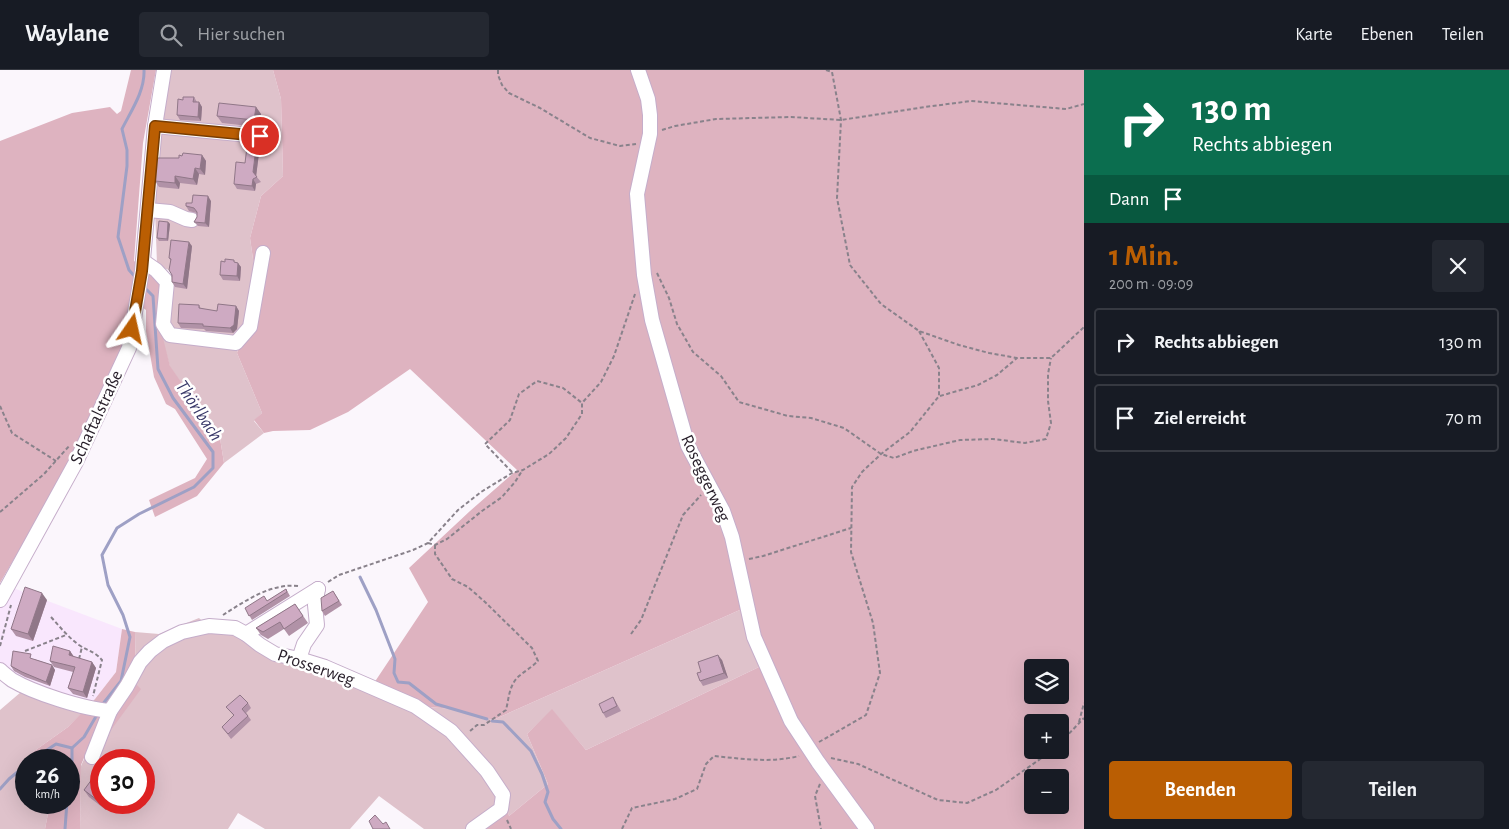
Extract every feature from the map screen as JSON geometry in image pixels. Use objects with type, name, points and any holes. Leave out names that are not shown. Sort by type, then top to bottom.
[{"type":"street","name":"Schaftalstraße","points":[[6,601],[76,462],[129,348],[143,266],[155,126],[164,70]]},
{"type":"street","name":"Roseggerweg","points":[[638,70],[648,99],[650,115],[649,138],[637,194],[651,274],[652,320],[688,446],[726,519],[732,536],[754,637],[792,721],[825,773],[867,829]]},
{"type":"street","points":[[155,126],[260,136]]},
{"type":"street","points":[[148,210],[170,212],[192,220]]},
{"type":"street","points":[[143,266],[156,270],[167,282],[163,324],[170,335],[236,343],[250,326],[263,253]]},
{"type":"street","points":[[246,634],[318,589]]},
{"type":"street","points":[[299,659],[304,644],[317,625],[315,605],[318,589]]},
{"type":"street","name":"Prosserweg","points":[[93,749],[98,709],[127,686],[140,662],[150,651],[163,641],[182,632],[209,626],[235,628],[275,654],[325,667],[415,706],[451,731],[487,771],[503,795],[501,810],[473,829]]},
{"type":"street","points":[[0,670],[11,680],[24,686],[64,701],[98,709]]},
{"type":"path","points":[[498,70],[502,85],[509,93],[540,108],[590,138],[620,146],[649,138],[675,126],[716,120],[791,117],[840,120],[971,101],[1066,109],[1084,104]]},
{"type":"path","points":[[826,70],[832,72],[840,120],[837,198],[850,265],[881,304],[919,331],[959,345],[1017,358],[1051,358]]},
{"type":"path","points":[[209,626],[246,600],[274,588],[290,585],[318,589],[339,575],[413,550],[428,543],[458,510],[481,492],[549,454],[566,438],[582,414],[582,403],[601,382],[614,356],[640,279],[651,274],[669,298],[677,324],[693,352],[721,376],[739,402],[788,416],[811,418],[844,428],[881,454],[894,458],[960,440],[993,439],[1025,444],[1046,439],[1051,424],[1048,401],[1048,374],[1051,358],[1084,326]]},
{"type":"path","points":[[919,331],[939,368],[939,396]]},
{"type":"path","points":[[622,829],[632,808],[675,799],[697,789],[706,764],[714,756],[750,760],[785,760],[810,751],[866,715],[880,673],[873,623],[851,552],[852,487],[862,472],[881,454],[910,432],[939,396],[978,386],[997,375],[1017,358]]},
{"type":"path","points":[[512,473],[485,444],[510,420],[519,394],[537,381],[563,388],[582,403]]},
{"type":"path","points":[[0,406],[12,432],[56,460]]},
{"type":"path","points":[[0,512],[44,474],[75,439]]},
{"type":"path","points":[[428,543],[435,545],[448,539],[502,497],[523,470]]},
{"type":"path","points":[[631,634],[641,620],[683,515],[709,485]]},
{"type":"path","points":[[737,561],[763,556],[851,528]]},
{"type":"path","points":[[435,545],[435,554],[452,579],[468,587],[485,602],[532,648],[538,661],[516,678],[510,688],[506,710],[484,724],[477,725],[459,739]]},
{"type":"path","points":[[0,646],[6,601]]},
{"type":"path","points":[[51,617],[66,635],[82,647],[95,652],[102,660],[92,700],[98,709]]},
{"type":"path","points":[[25,651],[66,635]]},
{"type":"path","points":[[78,664],[82,647]]},
{"type":"path","points":[[1080,722],[1084,703]]},
{"type":"path","points":[[1069,733],[1084,718]]},
{"type":"path","points":[[810,751],[858,764],[938,800],[967,803],[996,790],[1040,759]]},
{"type":"path","points":[[821,829],[815,796],[825,773]]},
{"type":"shaded area","points":[[131,70],[156,70],[143,143],[134,261],[162,281],[159,322],[170,366],[220,438],[224,463],[197,496],[155,517],[149,500],[195,478],[207,459],[175,409],[166,404],[154,377],[146,331],[146,310],[131,299],[122,350],[60,480],[0,583],[0,141],[72,113],[110,107],[117,114],[121,111]]},
{"type":"shaded area","points":[[170,70],[273,70],[281,99],[283,176],[261,196],[250,238],[256,280],[240,338],[172,330],[169,327],[173,272],[157,264],[155,209],[159,132]]},
{"type":"shaded area","points":[[273,70],[1084,70],[1084,829],[475,829],[507,807],[509,816],[548,784],[527,734],[552,709],[586,750],[759,667],[742,609],[493,720],[455,709],[428,707],[374,683],[428,602],[409,568],[517,470],[410,369],[348,412],[310,430],[264,433],[254,420],[262,413],[237,353],[256,280],[250,238],[261,196],[283,176],[281,99]]},
{"type":"shaded area","points":[[162,338],[238,347],[237,353],[262,413],[254,421],[264,433],[224,463],[220,438],[170,367]]},
{"type":"shaded area","points":[[0,583],[122,629],[116,672],[82,713],[10,688],[0,679]]},
{"type":"shaded area","points":[[742,609],[759,667],[586,750],[552,710],[527,734],[548,784],[509,816],[507,808],[475,829],[424,829],[379,796],[350,829],[265,829],[238,813],[228,829],[80,829],[81,766],[100,723],[136,684],[135,632],[159,634],[199,618],[212,630],[234,634],[428,707],[455,709],[493,720]]},
{"type":"shaded area","points":[[122,629],[135,632],[136,684],[141,689],[111,730],[99,723],[81,765],[80,829],[45,829],[48,814],[80,814],[80,749],[37,749],[68,727],[95,699],[116,672]]},
{"type":"shaded area","points":[[21,692],[82,713],[68,727],[37,749],[15,749],[15,814],[48,814],[45,829],[0,829],[0,710]]},
{"type":"building","points":[[183,97],[194,97],[193,102],[199,102],[198,117],[177,115],[178,99],[183,100]]},
{"type":"building","points":[[219,103],[256,107],[254,120],[217,116]]},
{"type":"building","points":[[248,139],[257,140],[253,172],[257,177],[253,179],[252,186],[234,184],[236,162],[245,163]]},
{"type":"building","points":[[183,153],[202,155],[200,169],[195,168],[193,179],[175,176],[175,183],[155,181],[156,158],[179,158],[179,155],[182,156]]},
{"type":"building","points":[[193,195],[208,196],[205,223],[194,222],[197,212],[194,208],[186,206],[186,203],[192,203]]},
{"type":"building","points":[[159,221],[168,222],[167,239],[157,238]]},
{"type":"building","points":[[171,240],[189,242],[183,284],[172,282],[172,275],[169,270]]},
{"type":"building","points":[[225,259],[234,260],[234,262],[238,263],[237,276],[220,275],[221,261],[225,262]]},
{"type":"building","points":[[179,304],[199,305],[199,308],[217,311],[218,304],[236,306],[234,325],[230,328],[178,323]]},
{"type":"building","points":[[25,587],[42,593],[28,634],[11,629]]},
{"type":"building","points":[[286,589],[287,592],[249,616],[245,608],[264,596],[267,601]]},
{"type":"building","points":[[333,591],[339,601],[322,611],[321,598]]},
{"type":"building","points":[[295,604],[303,616],[284,629],[280,622],[263,632],[256,628]]},
{"type":"building","points":[[53,646],[70,651],[69,655],[92,662],[83,692],[68,688],[75,667],[50,661]]},
{"type":"building","points":[[13,651],[31,654],[30,658],[52,665],[46,682],[11,666]]},
{"type":"building","points":[[718,655],[724,673],[700,681],[697,673],[701,672],[698,662]]},
{"type":"building","points":[[240,695],[248,703],[242,709],[248,716],[228,734],[222,727],[234,715],[226,707]]},
{"type":"building","points":[[613,697],[617,706],[603,713],[599,704]]},
{"type":"building","points":[[90,782],[90,795],[84,790]]},
{"type":"building","points":[[375,815],[383,824],[386,822],[390,829],[373,829],[369,821]]},
{"type":"waterway","name":"Thörlbach","points":[[137,279],[129,270],[118,237],[127,166],[127,150],[122,129],[140,93],[144,70]]},
{"type":"waterway","name":"Thörlbach","points":[[102,705],[121,681],[130,637],[123,615],[108,585],[102,555],[117,528],[139,514],[194,487],[213,468],[213,452],[173,398],[158,369],[153,296],[143,286]]},
{"type":"waterway","points":[[360,577],[376,610],[395,659],[394,673],[398,682],[409,683],[436,704],[487,719]]},
{"type":"waterway","name":"Thörlbach","points":[[48,749],[56,744],[72,748],[84,737],[98,713]]},
{"type":"waterway","points":[[492,721],[503,722],[531,751],[548,792],[545,802],[553,819],[561,829]]},
{"type":"waterway","name":"Thörlbach","points":[[0,789],[15,774]]},
{"type":"waterway","points":[[65,829],[66,814]]},
{"type":"route","points":[[132,329],[142,271],[155,126],[260,136]]}]
